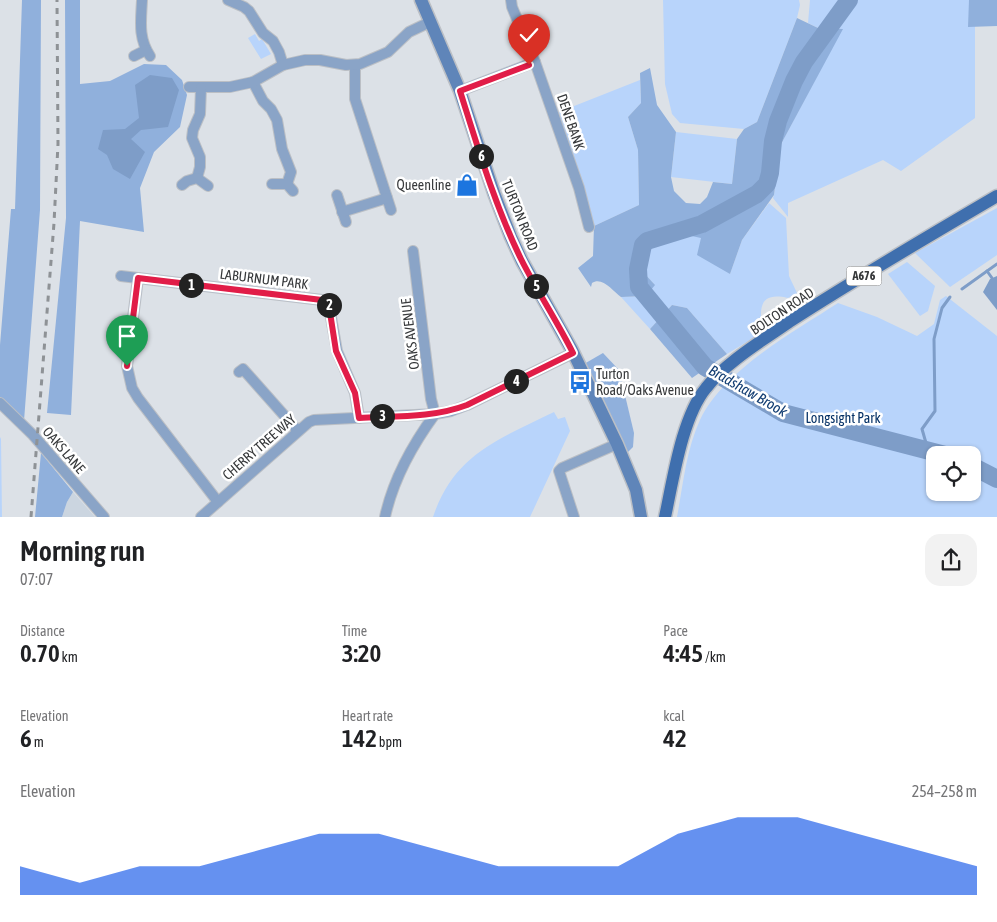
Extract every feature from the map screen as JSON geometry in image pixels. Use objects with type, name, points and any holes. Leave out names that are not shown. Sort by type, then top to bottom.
[{"type":"main road","name":"TURTON ROAD","points":[[421,0],[460,91],[494,193],[511,237],[522,261],[573,353],[617,444],[636,490],[641,517]]},
{"type":"main road","name":"BOLTON ROAD","points":[[665,517],[680,447],[692,412],[705,388],[734,362],[807,311],[997,196]]},
{"type":"street","points":[[134,56],[148,53],[140,32],[142,0]]},
{"type":"street","name":"DENE BANK","points":[[511,0],[579,188],[589,227]]},
{"type":"street","points":[[234,1],[249,11],[263,33],[273,41],[283,65]]},
{"type":"street","points":[[189,87],[230,87],[253,82],[283,65],[313,60],[355,65],[388,52],[409,32],[430,22]]},
{"type":"street","points":[[460,91],[535,62]]},
{"type":"street","points":[[355,65],[356,99],[391,210]]},
{"type":"street","points":[[253,82],[263,101],[271,109],[277,120],[282,149],[291,172],[290,188],[272,184]]},
{"type":"street","points":[[197,178],[200,157],[192,138],[193,130],[200,114],[201,88]]},
{"type":"street","points":[[182,186],[187,181],[197,178]]},
{"type":"street","points":[[197,178],[208,186]]},
{"type":"street","points":[[337,195],[344,217],[387,198]]},
{"type":"street","name":"OAKS AVENUE","points":[[414,251],[434,414]]},
{"type":"street","name":"LABURNUM PARK","points":[[121,276],[326,302],[330,310],[336,351],[355,393],[359,418]]},
{"type":"street","points":[[138,278],[127,366],[132,388],[218,502]]},
{"type":"street","points":[[385,517],[394,488],[424,428],[434,414],[451,411],[467,405],[573,353]]},
{"type":"street","points":[[238,372],[242,369],[298,431]]},
{"type":"street","name":"OAKS LANE","points":[[0,403],[33,435],[104,517]]},
{"type":"street","name":"CHERRY TREE WAY","points":[[201,517],[309,422],[314,420],[434,414]]},
{"type":"street","points":[[574,517],[559,471],[617,444]]},
{"type":"shaded area","points":[[22,0],[41,0],[40,210],[24,421],[0,397],[0,345],[11,209],[15,209]]},
{"type":"shaded area","points":[[65,0],[80,0],[80,84],[110,81],[144,64],[166,65],[182,80],[187,95],[180,127],[154,152],[140,188],[144,232],[80,221],[71,415],[47,413],[66,218]]},
{"type":"shaded area","points":[[969,0],[997,0],[997,26],[968,27]]},
{"type":"shaded area","points":[[797,18],[818,28],[843,29],[780,146],[774,195],[742,240],[730,274],[697,255],[701,238],[687,235],[649,246],[644,273],[655,285],[646,296],[621,297],[600,281],[592,283],[591,287],[578,268],[593,256],[594,226],[639,205],[638,150],[628,117],[641,103],[640,73],[650,68],[657,105],[676,132],[671,177],[674,191],[686,203],[700,204],[707,197],[713,182],[732,184],[737,139],[744,129],[757,122]]},
{"type":"shaded area","points":[[150,75],[172,78],[179,90],[168,127],[141,130],[131,139],[145,152],[130,179],[113,169],[107,155],[98,149],[103,130],[125,129],[139,118],[135,85]]},
{"type":"shaded area","points":[[997,276],[997,310],[983,292],[990,279]]},
{"type":"shaded area","points":[[672,305],[687,308],[727,354],[692,378],[650,329]]},
{"type":"shaded area","points":[[603,353],[619,370],[634,433],[633,447],[627,453],[584,364]]},
{"type":"shaded area","points":[[41,453],[73,492],[62,517],[35,517]]},
{"type":"shaded area","points":[[73,492],[95,517],[62,517]]},
{"type":"green space","points":[[663,0],[799,0],[800,5],[797,18],[757,122],[744,129],[680,123],[672,114],[665,84]]},
{"type":"green space","points":[[810,0],[975,0],[975,118],[901,171],[883,160],[788,203],[788,217],[773,198],[780,146],[842,29],[818,28],[808,23]]},
{"type":"green space","points":[[255,34],[259,41],[262,39],[271,54],[261,59],[248,38]]},
{"type":"green space","points":[[640,80],[641,103],[628,117],[638,150],[639,205],[594,226],[559,112]]},
{"type":"green space","points":[[676,132],[737,139],[732,184],[671,177]]},
{"type":"green space","points":[[769,203],[786,218],[789,276],[797,293],[788,298],[771,297],[766,300],[761,310],[763,332],[727,354],[687,308],[672,305],[650,329],[621,297],[646,296],[654,284],[644,273],[649,246],[687,235],[701,237],[730,274],[742,240]]},
{"type":"green space","points":[[997,208],[997,255],[950,287],[915,253]]},
{"type":"green space","points":[[907,262],[935,286],[928,311],[920,316],[888,274]]},
{"type":"green space","name":"Longsight Park","points":[[946,296],[997,336],[997,517],[677,517],[691,443],[700,420],[711,402],[725,385],[761,354],[838,303],[877,317],[917,336],[934,324],[940,300]]},
{"type":"green space","points":[[778,307],[786,313],[772,322],[772,309]]},
{"type":"green space","points":[[554,412],[558,419],[565,417],[570,431],[530,517],[433,517],[442,496],[453,478],[466,463],[497,440]]},
{"type":"green space","points":[[0,437],[1,439],[2,517],[0,517]]},
{"type":"waterway","name":"Bradshaw Brook","points":[[849,0],[804,62],[794,81],[778,121],[767,184],[757,194],[702,224],[647,241],[643,245],[638,269],[639,287],[705,367],[783,413],[926,450]]},
{"type":"waterway","points":[[962,289],[997,264]]},
{"type":"waterway","points":[[987,271],[992,278]]},
{"type":"waterway","points":[[927,446],[922,429],[935,411],[934,339],[942,308],[950,297]]},
{"type":"waterway","name":"Bradshaw Brook","points":[[981,471],[997,479]]},
{"type":"railway","points":[[31,517],[54,223],[58,144],[57,0]]},
{"type":"place","name":"Queenline","points":[[467,185]]},
{"type":"place","name":"Turton Road/Oaks Avenue","points":[[580,382]]},
{"type":"route","points":[[127,366],[138,278],[326,302],[330,310],[336,351],[355,393],[359,418],[434,414],[451,411],[573,353],[522,261],[511,237],[494,193],[460,91],[529,65]]}]
